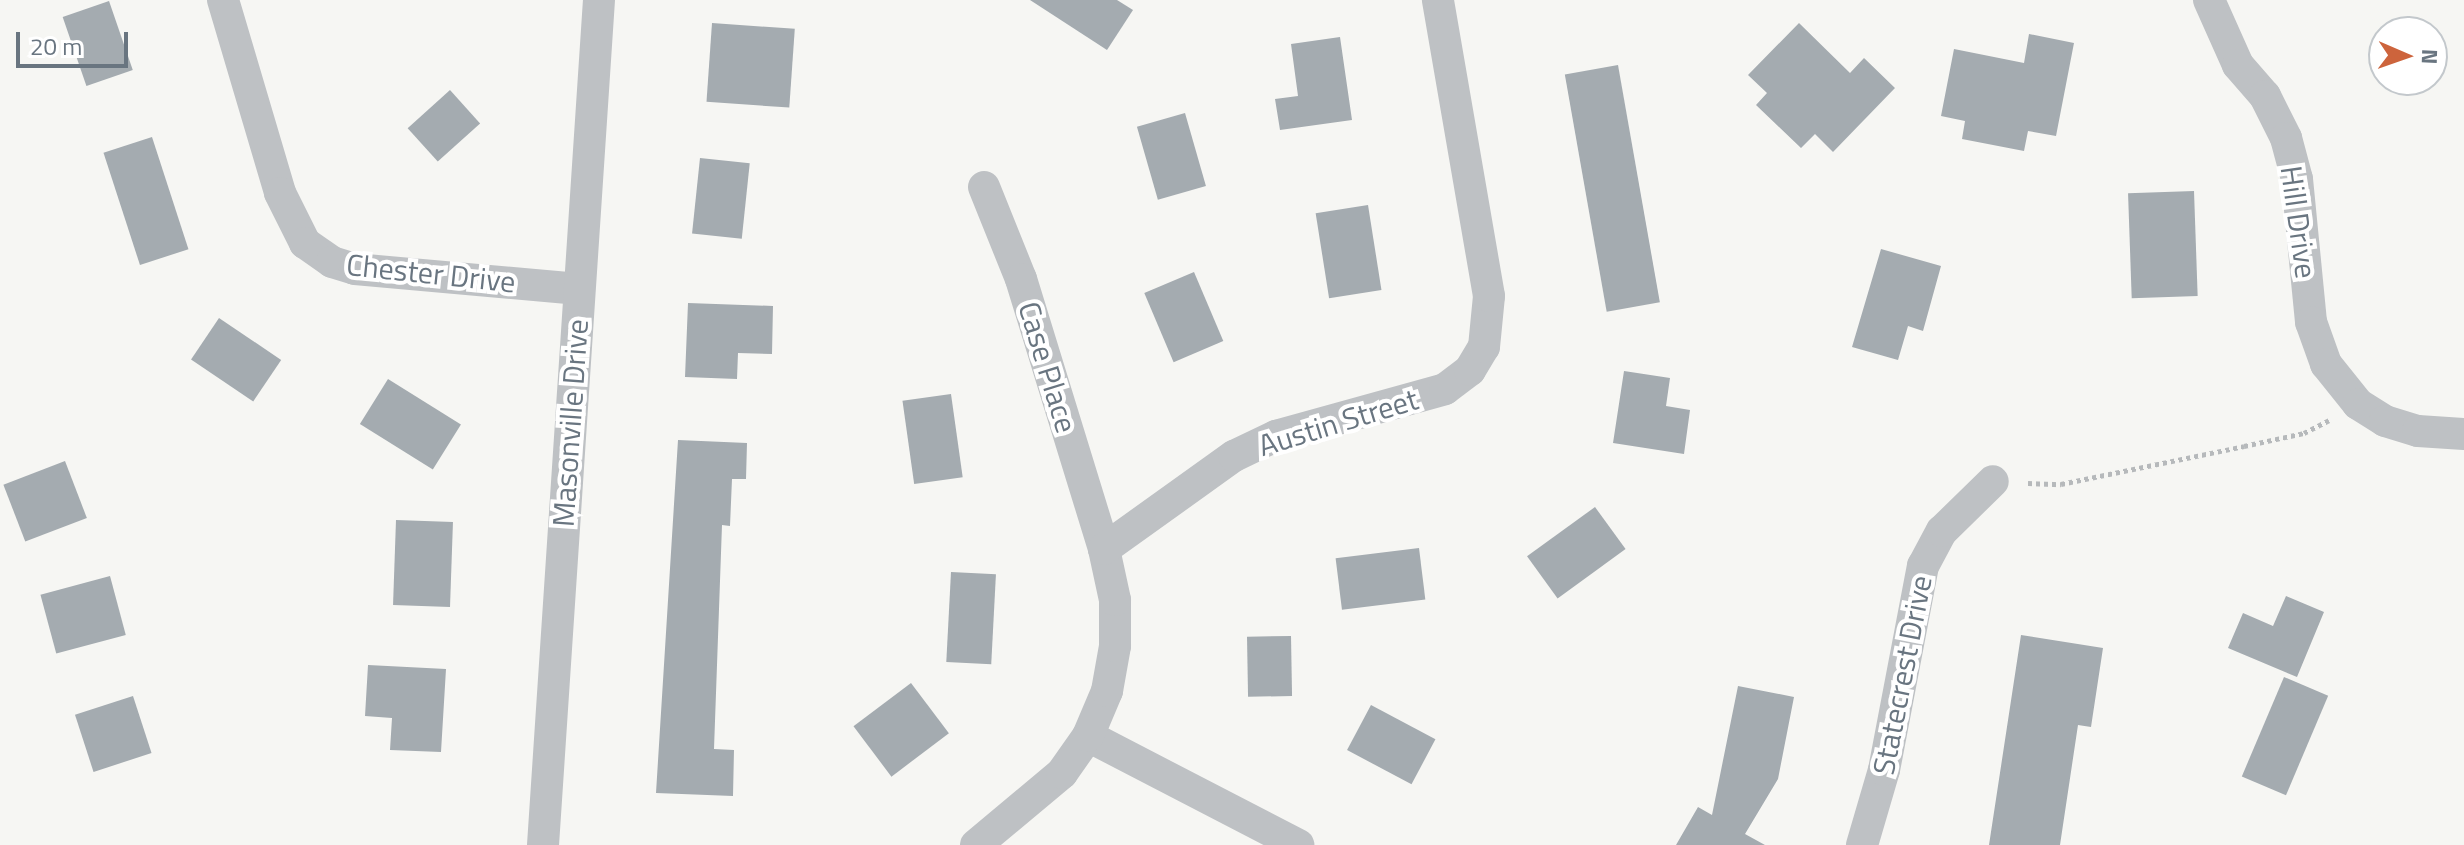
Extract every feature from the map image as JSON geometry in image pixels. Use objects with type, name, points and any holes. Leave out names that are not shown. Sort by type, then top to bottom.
[{"type":"street","name":"Chester Drive","points":[[223,0],[280,193],[305,243],[332,262],[355,269],[579,289]]},
{"type":"street","name":"Masonville Drive","points":[[543,845],[599,0]]},
{"type":"street","name":"Austin Street","points":[[1104,549],[1234,456],[1276,436],[1445,389],[1470,370],[1484,347],[1489,296],[1438,0]]},
{"type":"street","name":"Hill Drive","points":[[2209,0],[2238,65],[2265,96],[2286,138],[2297,179],[2311,322],[2326,364],[2358,404]]},
{"type":"street","name":"Case Place","points":[[984,187],[1021,279],[1104,549]]},
{"type":"street","points":[[2358,404],[2385,421],[2418,431],[2464,434]]},
{"type":"street","name":"Statecrest Drive","points":[[1862,845],[1884,770],[1923,566],[1942,531],[1993,481]]},
{"type":"street","points":[[976,845],[1062,773],[1088,736],[1107,691],[1115,646],[1115,600],[1104,549]]},
{"type":"street","points":[[1088,736],[1298,845]]},
{"type":"path","points":[[1993,481],[2061,484],[2244,446],[2304,433],[2358,404]]},
{"type":"building","points":[[1030,0],[1117,0],[1133,10],[1107,50]]},
{"type":"building","points":[[109,1],[133,70],[86,86],[63,17]]},
{"type":"building","points":[[712,23],[795,29],[789,108],[706,102]]},
{"type":"building","points":[[1799,23],[1850,73],[1864,58],[1895,88],[1833,152],[1815,134],[1801,148],[1756,105],[1767,93],[1748,75]]},
{"type":"building","points":[[2029,34],[2074,43],[2056,136],[2028,131],[2024,151],[1962,139],[1965,121],[1941,116],[1954,49],[2024,63]]},
{"type":"building","points":[[1340,37],[1352,120],[1280,130],[1275,99],[1298,96],[1291,44]]},
{"type":"building","points":[[1618,65],[1660,302],[1607,312],[1565,74]]},
{"type":"building","points":[[450,90],[480,123],[438,162],[408,128]]},
{"type":"building","points":[[1185,113],[1206,186],[1158,200],[1137,127]]},
{"type":"building","points":[[152,137],[188,249],[140,265],[103,153]]},
{"type":"building","points":[[700,158],[750,163],[742,239],[692,234]]},
{"type":"building","points":[[2194,191],[2198,296],[2132,298],[2128,193]]},
{"type":"building","points":[[1368,205],[1381,290],[1329,298],[1316,213]]},
{"type":"building","points":[[1881,249],[1941,266],[1923,331],[1908,326],[1898,360],[1852,347]]},
{"type":"building","points":[[1194,272],[1223,341],[1174,362],[1144,293]]},
{"type":"building","points":[[688,303],[773,306],[772,354],[738,353],[737,379],[685,377]]},
{"type":"building","points":[[219,318],[281,360],[253,401],[191,359]]},
{"type":"building","points":[[1624,371],[1670,378],[1666,406],[1690,410],[1684,454],[1613,443]]},
{"type":"building","points":[[388,379],[461,425],[433,470],[360,424]]},
{"type":"building","points":[[951,394],[963,477],[914,484],[902,401]]},
{"type":"building","points":[[678,440],[747,443],[746,479],[732,479],[730,526],[722,525],[714,749],[734,750],[733,796],[656,793]]},
{"type":"building","points":[[65,461],[87,518],[25,542],[3,485]]},
{"type":"building","points":[[1595,507],[1626,549],[1558,598],[1527,556]]},
{"type":"building","points":[[396,520],[453,522],[450,607],[393,605]]},
{"type":"building","points":[[1419,548],[1425,600],[1342,610],[1336,558]]},
{"type":"building","points":[[951,572],[996,574],[991,664],[946,662]]},
{"type":"building","points":[[110,576],[126,635],[56,654],[40,595]]},
{"type":"building","points":[[2286,596],[2324,612],[2297,677],[2228,648],[2243,613],[2273,626]]},
{"type":"building","points":[[2021,635],[2103,648],[2091,727],[2078,725],[2060,845],[1989,845]]},
{"type":"building","points":[[1291,636],[1292,696],[1248,697],[1247,637]]},
{"type":"building","points":[[368,665],[446,669],[441,752],[390,750],[392,718],[365,716]]},
{"type":"building","points":[[2284,677],[2328,696],[2286,795],[2242,776]]},
{"type":"building","points":[[911,683],[949,733],[891,777],[853,726]]},
{"type":"building","points":[[1738,686],[1794,697],[1778,779],[1745,834],[1765,845],[1676,845],[1698,807],[1712,815]]},
{"type":"building","points":[[133,696],[152,753],[94,772],[75,715]]},
{"type":"building","points":[[1371,705],[1435,739],[1412,784],[1347,750]]}]
